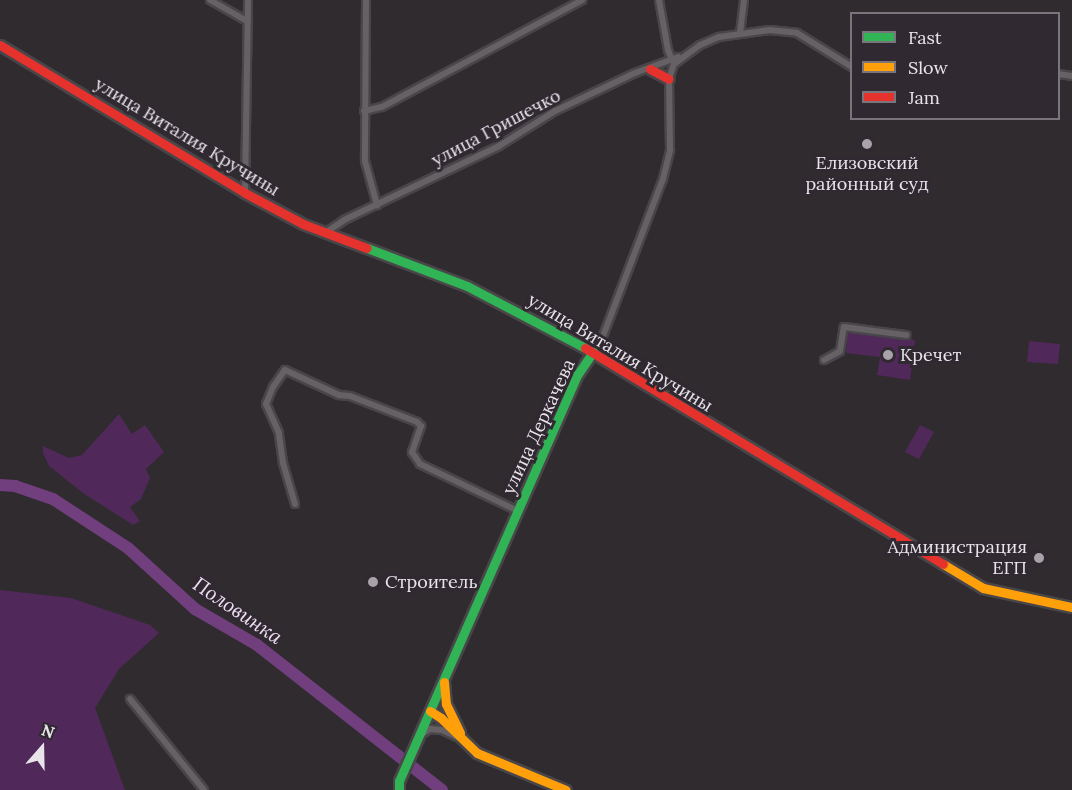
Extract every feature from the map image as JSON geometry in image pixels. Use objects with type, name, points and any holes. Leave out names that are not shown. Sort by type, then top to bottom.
[{"type":"street","points":[[210,0],[247,21]]},
{"type":"street","points":[[245,193],[248,0]]},
{"type":"street","points":[[366,0],[365,161],[377,205]]},
{"type":"street","points":[[364,111],[382,107],[582,0]]},
{"type":"street","points":[[659,0],[672,60]]},
{"type":"street","points":[[740,33],[744,0]]},
{"type":"street","name":"улица Гришечко","points":[[325,233],[331,227],[489,151],[555,111],[635,73],[683,55],[700,45],[740,33],[770,30],[797,33],[850,66]]},
{"type":"street","name":"улица Виталия Кручины","points":[[0,45],[245,193],[325,233],[467,286],[593,352],[694,416],[983,588],[1069,606]]},
{"type":"street","points":[[593,352],[603,336],[663,179],[670,150],[669,79],[674,64],[683,55]]},
{"type":"street","points":[[650,69],[669,79]]},
{"type":"street","points":[[824,360],[840,351],[844,327],[906,335]]},
{"type":"street","name":"улица Деркачева","points":[[399,790],[403,772],[418,737],[578,374],[593,352]]},
{"type":"street","points":[[295,504],[283,463],[279,433],[266,404],[273,387],[285,370],[339,395],[350,396],[417,422],[421,426],[412,452],[420,464],[518,513]]},
{"type":"street","points":[[444,681],[446,704],[460,728],[460,738]]},
{"type":"street","points":[[130,699],[204,790]]},
{"type":"street","points":[[430,711],[441,718],[460,738],[488,758],[566,790]]},
{"type":"street","points":[[418,737],[430,729],[442,730],[460,738]]},
{"type":"shaded area","name":"Кречет","points":[[848,331],[915,340],[910,380],[877,375],[880,357],[846,353]]},
{"type":"shaded area","points":[[1029,341],[1060,344],[1058,364],[1027,362]]},
{"type":"shaded area","points":[[119,414],[132,434],[145,425],[164,452],[146,469],[150,478],[141,499],[130,507],[140,521],[133,525],[83,493],[49,466],[43,453],[43,446],[69,458],[82,455]]},
{"type":"shaded area","points":[[920,425],[934,432],[919,459],[905,452]]},
{"type":"shaded area","points":[[0,590],[71,598],[150,625],[159,633],[119,669],[95,708],[125,790],[0,790]]},
{"type":"waterway","name":"Половинка","points":[[0,485],[15,486],[53,499],[128,548],[195,609],[257,645],[442,790]]},
{"type":"traffic: fast","points":[[367,248],[467,286],[585,348]]},
{"type":"traffic: fast","points":[[399,790],[399,781],[578,374],[593,352]]},
{"type":"traffic: slow","points":[[943,564],[983,588],[1072,607]]},
{"type":"traffic: slow","points":[[444,682],[446,704],[460,733]]},
{"type":"traffic: slow","points":[[430,711],[441,718],[477,753],[566,790]]},
{"type":"traffic: jam","points":[[0,45],[245,193],[303,224],[367,248]]},
{"type":"traffic: jam","points":[[650,69],[669,79]]},
{"type":"traffic: jam","points":[[585,348],[943,564]]},
{"type":"place","name":"Елизовский районный суд","points":[[867,144]]},
{"type":"place","name":"Кречет","points":[[888,355]]},
{"type":"place","name":"Администрация ЕГП","points":[[1039,558]]},
{"type":"place","name":"Строитель","points":[[373,582]]}]
